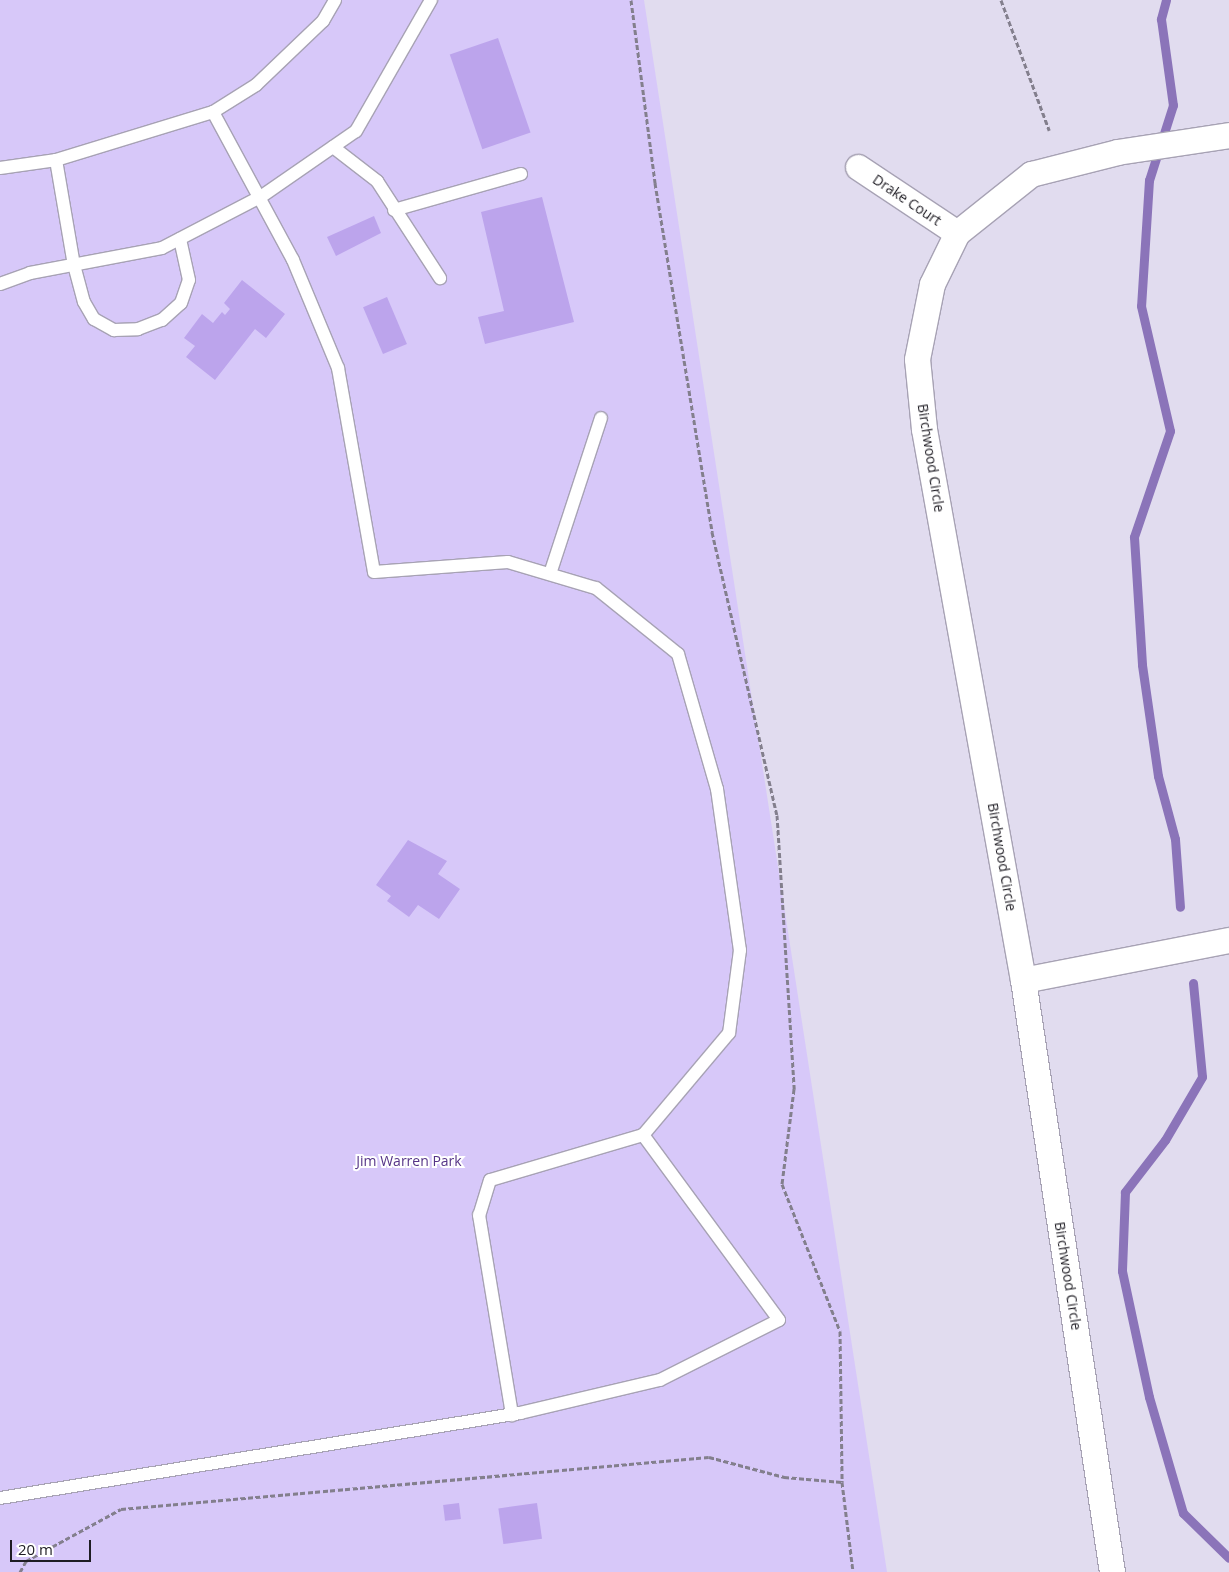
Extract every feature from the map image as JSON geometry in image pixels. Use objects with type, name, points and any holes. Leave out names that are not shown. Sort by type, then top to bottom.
[{"type":"street","name":"Birchwood Circle","points":[[1112,1572],[1023,980],[924,429],[917,359],[932,284],[957,233],[1030,174],[1117,152],[1229,134]]},
{"type":"street","name":"Drake Court","points":[[858,167],[957,233]]},
{"type":"street","points":[[1023,980],[1229,940]]},
{"type":"lane","points":[[0,168],[56,160],[213,112],[256,85],[322,21],[335,0]]},
{"type":"lane","points":[[0,284],[74,265],[162,248],[262,196],[356,131],[432,0]]},
{"type":"lane","points":[[213,112],[262,196],[338,368],[374,572],[508,562],[596,588],[678,654],[718,789],[740,950],[729,1033],[643,1134],[490,1180],[479,1215],[512,1414]]},
{"type":"lane","points":[[333,146],[377,181],[394,210],[440,278]]},
{"type":"lane","points":[[56,160],[74,265],[84,302],[94,319],[114,330],[138,329],[162,320],[181,303],[189,280],[180,239]]},
{"type":"lane","points":[[394,210],[521,174]]},
{"type":"lane","points":[[550,574],[600,418]]},
{"type":"lane","points":[[0,1498],[512,1414],[660,1380],[779,1320],[643,1134]]},
{"type":"path","points":[[631,0],[655,183],[712,532],[777,814],[794,1089],[782,1184],[840,1331],[842,1482],[853,1572]]},
{"type":"path","points":[[1001,0],[1049,130]]},
{"type":"path","points":[[20,1572],[26,1560],[121,1508],[709,1457],[784,1477],[842,1482]]},
{"type":"green space","name":"Jim Warren Park","points":[[0,0],[644,0],[887,1572],[0,1572]]},
{"type":"building","points":[[498,38],[531,133],[482,149],[450,55]]},
{"type":"building","points":[[542,197],[574,322],[485,344],[478,317],[504,311],[481,212]]},
{"type":"building","points":[[374,216],[381,233],[336,256],[327,237]]},
{"type":"building","points":[[242,280],[285,314],[266,338],[255,329],[215,380],[186,357],[195,346],[184,338],[202,314],[213,323],[222,312],[225,315],[230,309],[224,303]]},
{"type":"building","points":[[387,297],[407,344],[383,354],[363,307]]},
{"type":"building","points":[[408,840],[447,861],[438,874],[460,889],[439,919],[418,905],[409,917],[387,901],[391,896],[376,885]]},
{"type":"building","points":[[459,1503],[461,1519],[445,1521],[443,1505]]},
{"type":"building","points":[[537,1503],[542,1539],[503,1544],[498,1508]]},
{"type":"waterway","points":[[1166,0],[1161,19],[1173,105],[1149,180],[1141,306],[1170,431],[1134,537],[1142,665],[1158,776],[1175,839],[1180,907]]},
{"type":"waterway","points":[[1193,983],[1202,1077],[1165,1140],[1125,1192],[1122,1271],[1149,1397],[1183,1513],[1229,1558]]}]
